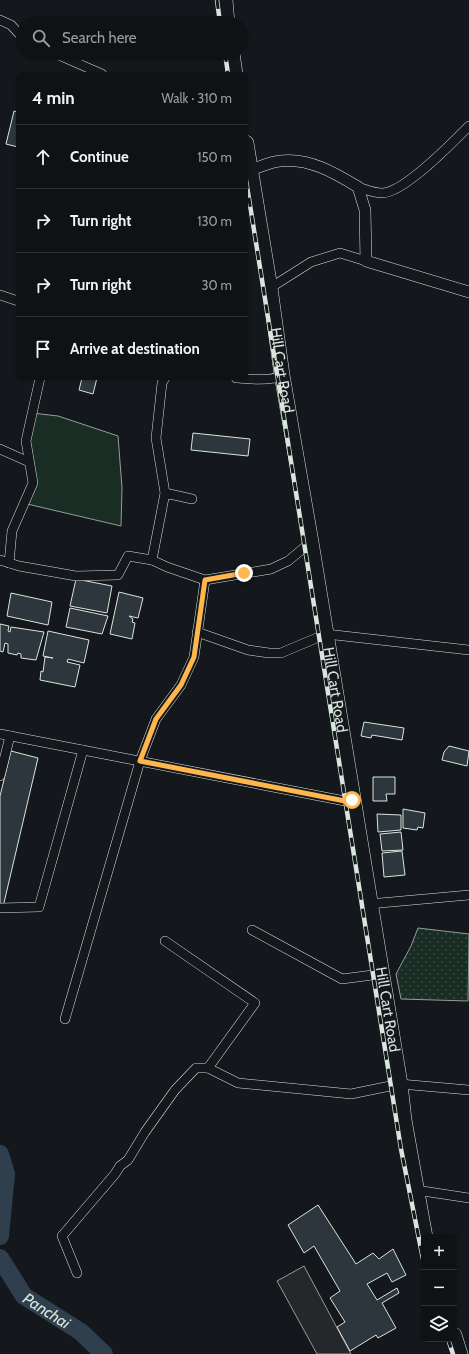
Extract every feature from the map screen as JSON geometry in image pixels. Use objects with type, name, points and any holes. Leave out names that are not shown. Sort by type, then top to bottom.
[{"type":"highway","points":[[225,0],[226,16]]},
{"type":"highway","points":[[233,60],[235,72]]},
{"type":"highway","name":"Hill Cart Road","points":[[248,156],[270,288],[282,375],[311,542],[380,974],[424,1234]]},
{"type":"highway","points":[[456,1342],[460,1354]]},
{"type":"street","points":[[0,20],[12,25],[16,30]]},
{"type":"street","points":[[70,60],[97,72]]},
{"type":"street","points":[[250,170],[280,161],[306,162],[338,175],[358,188],[383,193],[398,187],[422,171],[469,126]]},
{"type":"street","points":[[358,188],[365,210],[366,261]]},
{"type":"street","points":[[270,288],[311,262],[340,254],[469,292]]},
{"type":"street","points":[[0,295],[16,300]]},
{"type":"street","points":[[248,379],[279,377],[282,375]]},
{"type":"street","points":[[40,380],[26,441],[33,483],[12,531],[4,561],[76,576],[118,574],[128,556],[152,560],[167,567],[205,580],[271,569],[288,561],[311,542]]},
{"type":"street","points":[[152,560],[165,493],[156,438],[162,383],[164,380]]},
{"type":"street","points":[[0,449],[29,462]]},
{"type":"street","points":[[165,493],[192,499]]},
{"type":"street","points":[[65,1019],[140,761],[156,719],[181,685],[194,657],[205,580]]},
{"type":"street","points":[[197,632],[248,650],[269,654],[281,653],[326,634],[469,650]]},
{"type":"street","points":[[0,734],[345,801],[352,800]]},
{"type":"street","points":[[0,776],[10,736]]},
{"type":"street","points":[[0,908],[39,907],[82,750]]},
{"type":"street","points":[[369,904],[469,895]]},
{"type":"street","points":[[252,930],[342,979],[380,974]]},
{"type":"street","points":[[165,941],[255,1003],[208,1068]]},
{"type":"street","points":[[77,1273],[62,1236],[115,1174],[120,1166],[128,1160],[145,1132],[175,1090],[196,1068],[208,1068],[238,1083],[351,1094],[400,1084],[469,1090]]},
{"type":"street","points":[[416,1190],[469,1198]]},
{"type":"green space","points":[[32,413],[58,416],[118,436],[122,488],[121,526],[23,503],[33,483],[26,441]]},
{"type":"green space","points":[[418,928],[469,934],[468,1001],[401,999],[396,974],[411,946]]},
{"type":"shaded area","points":[[304,1266],[351,1354],[317,1354],[277,1281]]},
{"type":"building","points":[[14,111],[16,112],[16,146],[6,144]]},
{"type":"building","points":[[82,380],[96,380],[93,394],[79,390]]},
{"type":"building","points":[[193,433],[250,439],[248,456],[191,450]]},
{"type":"building","points":[[76,579],[112,586],[107,613],[70,606]]},
{"type":"building","points":[[119,592],[143,598],[138,618],[129,616],[133,619],[132,622],[135,623],[132,639],[110,634]]},
{"type":"building","points":[[11,593],[52,602],[48,625],[7,616]]},
{"type":"building","points":[[70,608],[108,616],[102,634],[66,627]]},
{"type":"building","points":[[0,624],[9,626],[8,631],[10,632],[11,627],[44,632],[36,660],[21,658],[21,654],[18,653],[17,655],[8,653],[8,644],[5,643],[3,652],[0,651]]},
{"type":"building","points":[[48,631],[89,640],[84,663],[68,659],[67,662],[80,665],[75,687],[40,680],[41,671],[43,672],[45,657],[53,658],[43,656]]},
{"type":"building","points":[[364,722],[404,728],[402,740],[372,735],[371,738],[361,736]]},
{"type":"building","points":[[449,746],[469,751],[467,766],[442,760],[444,752]]},
{"type":"building","points":[[11,751],[38,758],[3,907],[0,907],[0,796]]},
{"type":"building","points":[[373,777],[395,777],[395,794],[386,794],[387,801],[373,801]]},
{"type":"building","points":[[403,809],[425,813],[423,828],[418,827],[417,830],[403,828]]},
{"type":"building","points":[[377,814],[401,815],[401,830],[378,832]]},
{"type":"building","points":[[401,832],[403,850],[382,851],[380,834]]},
{"type":"building","points":[[402,851],[405,875],[384,877],[382,853]]},
{"type":"building","points":[[318,1205],[356,1264],[373,1253],[379,1259],[393,1249],[406,1275],[392,1282],[387,1273],[367,1284],[377,1300],[397,1288],[399,1293],[382,1303],[396,1328],[378,1338],[376,1335],[350,1351],[337,1327],[345,1322],[330,1298],[340,1291],[314,1246],[304,1253],[288,1225]]},
{"type":"waterway","name":"Panchai","points":[[0,1154],[6,1174],[0,1236]]},
{"type":"waterway","name":"Panchai","points":[[0,1258],[24,1296],[81,1332],[104,1354]]},
{"type":"railway","points":[[217,0],[219,16]]},
{"type":"railway","points":[[226,60],[228,72]]},
{"type":"railway","points":[[248,193],[401,1149],[421,1249]]},
{"type":"railway","points":[[449,1342],[453,1354]]},
{"type":"route","points":[[244,573],[219,576],[205,580],[194,657],[181,685],[156,719],[140,761],[345,801],[352,800]]}]
